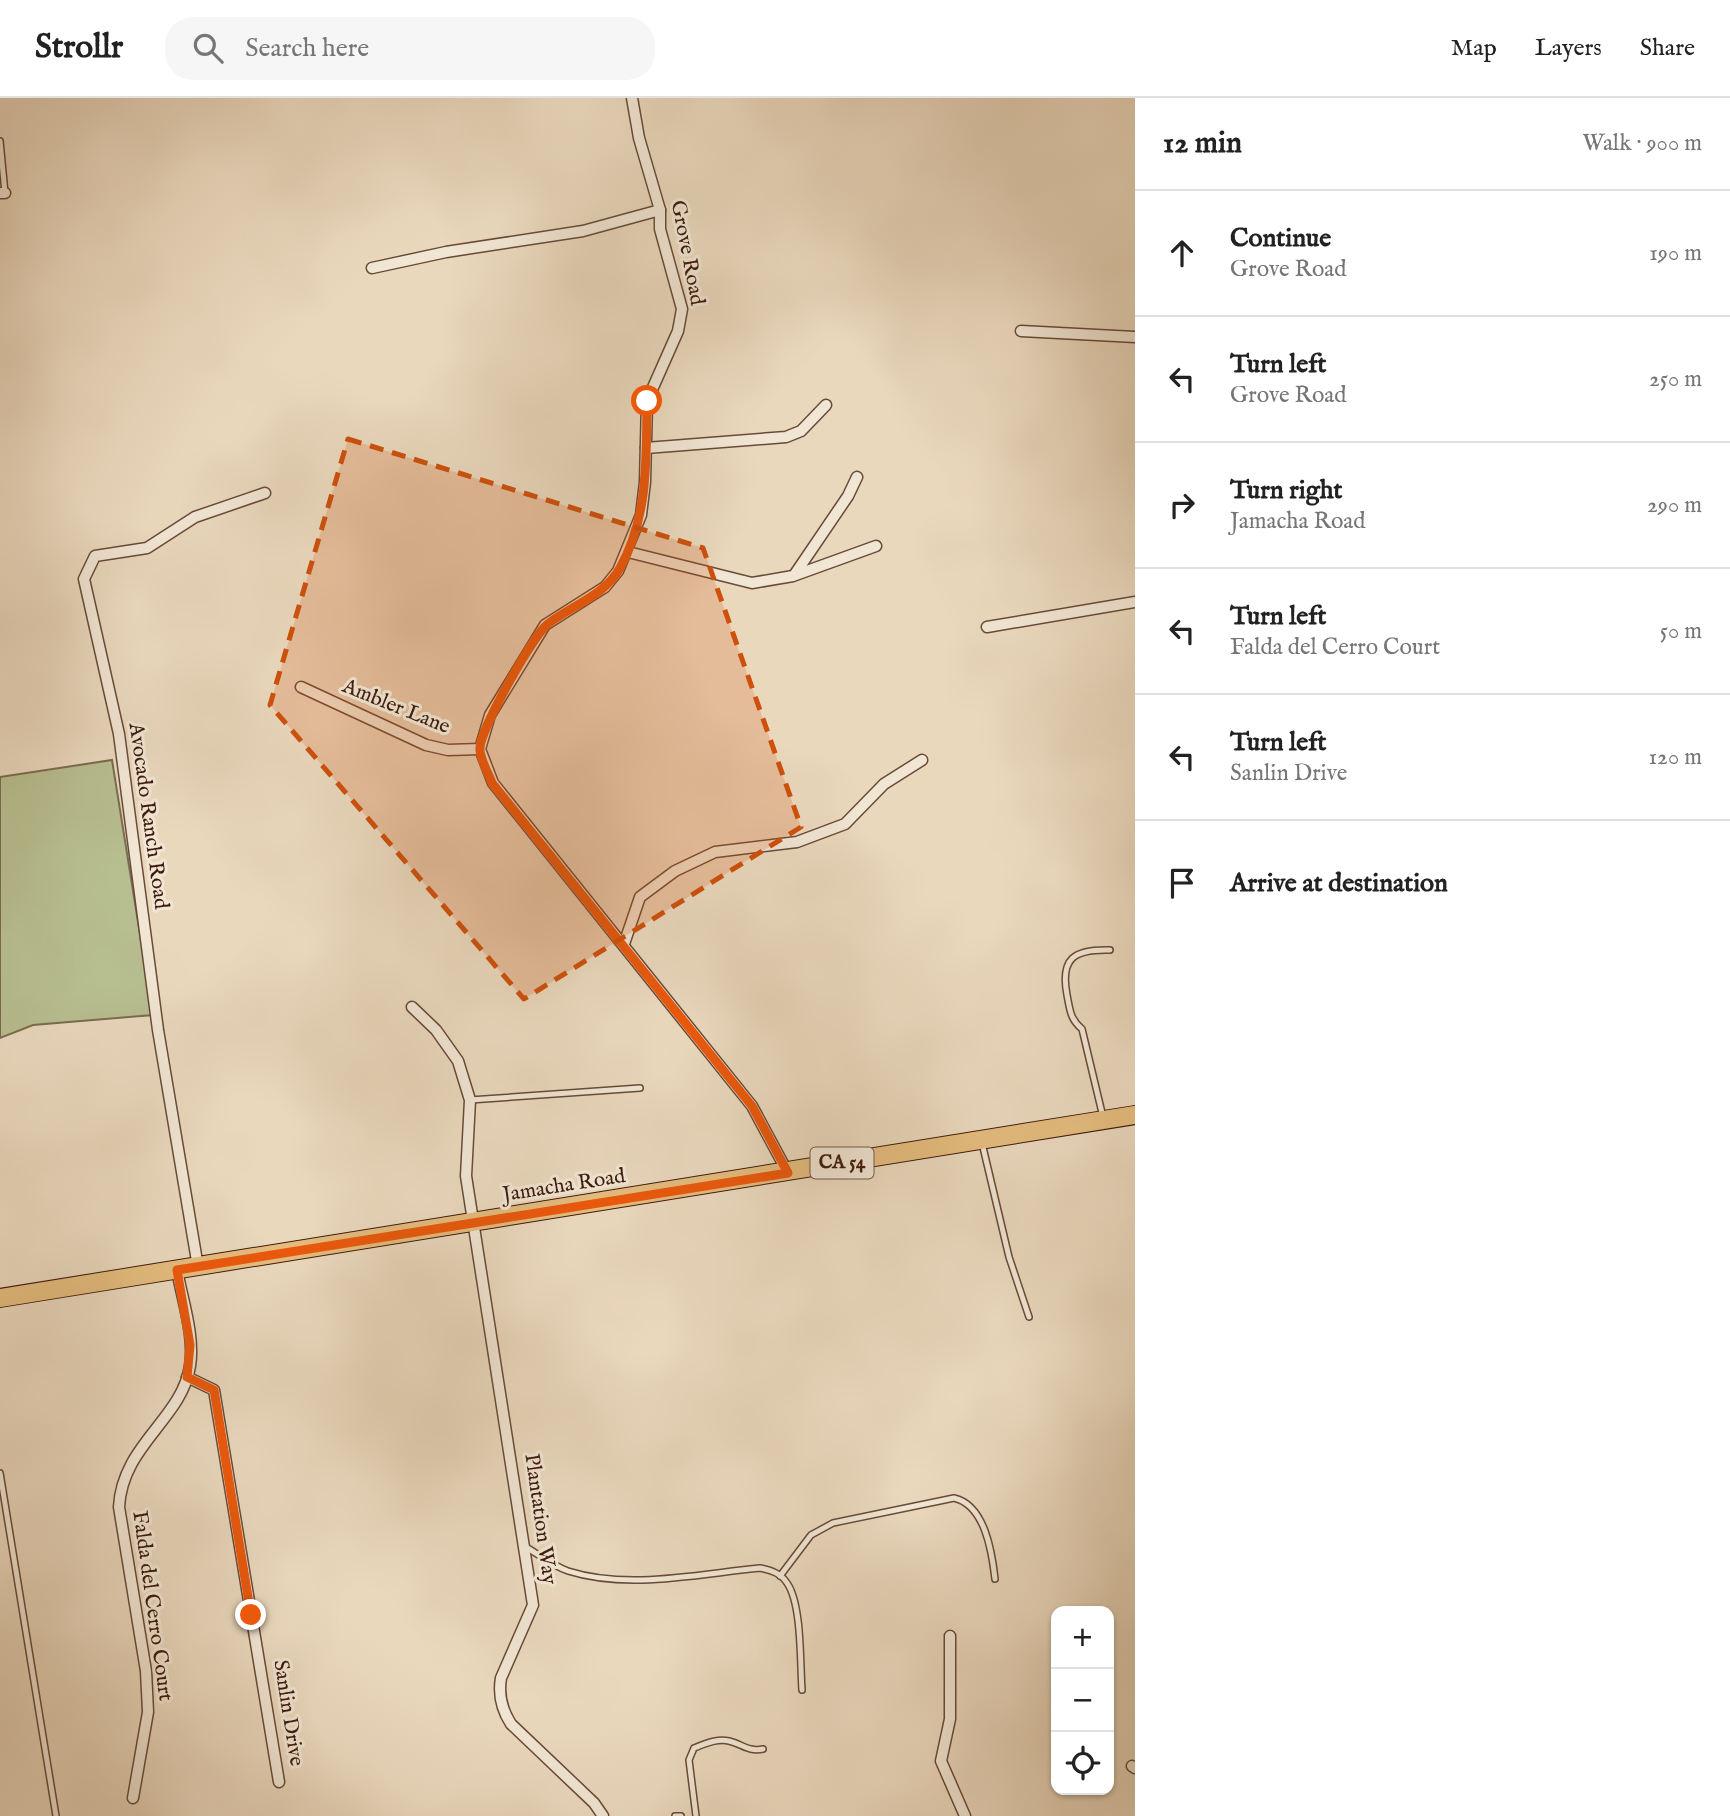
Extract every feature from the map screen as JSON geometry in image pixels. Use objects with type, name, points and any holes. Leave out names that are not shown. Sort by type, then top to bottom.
[{"type":"main road","name":"Jamacha Road","points":[[0,1298],[1135,1115]]},
{"type":"street","name":"Grove Road","points":[[480,749],[490,715],[545,625],[605,587],[628,552],[640,515],[647,401],[678,331],[682,309],[660,229],[660,210],[639,138],[632,98]]},
{"type":"street","points":[[372,268],[446,252],[583,231],[660,210]]},
{"type":"street","points":[[1021,331],[1135,337]]},
{"type":"street","points":[[646,448],[786,437],[802,431],[826,405]]},
{"type":"street","points":[[793,576],[824,534],[857,477]]},
{"type":"street","name":"Avocado Ranch Road","points":[[198,1267],[160,1043],[119,734],[84,579],[94,556],[147,548],[195,517],[265,493]]},
{"type":"street","points":[[628,552],[752,583],[793,576],[876,546]]},
{"type":"street","points":[[987,627],[1135,602]]},
{"type":"street","name":"Ambler Lane","points":[[301,687],[426,745],[448,750],[480,749]]},
{"type":"street","points":[[480,749],[492,783],[752,1106],[788,1173]]},
{"type":"street","points":[[624,944],[640,897],[675,871],[715,852],[797,842],[845,824],[884,784],[922,760]]},
{"type":"street","name":"Plantation Way","points":[[412,1007],[436,1030],[458,1060],[470,1100],[466,1176],[476,1223],[533,1605],[501,1678],[499,1689],[504,1713],[511,1724],[594,1802],[603,1816]]},
{"type":"street","name":"Falda del Cerro Court","points":[[133,1798],[148,1712],[146,1671],[119,1507],[120,1487],[130,1463],[187,1377],[190,1345],[177,1270]]},
{"type":"street","name":"Sanlin Drive","points":[[187,1377],[214,1390],[279,1782]]},
{"type":"street","points":[[950,1636],[950,1720],[941,1761],[965,1816]]},
{"type":"lane","points":[[0,141],[3,193]]},
{"type":"lane","points":[[1104,1120],[1082,1030],[1072,1020],[1063,974],[1065,966],[1082,953],[1110,950]]},
{"type":"lane","points":[[470,1100],[640,1088]]},
{"type":"lane","points":[[981,1140],[1009,1257],[1029,1317]]},
{"type":"lane","points":[[0,1473],[56,1816]]},
{"type":"lane","points":[[780,1576],[811,1535],[833,1523],[954,1498],[968,1504],[976,1512],[992,1552],[995,1579]]},
{"type":"lane","points":[[526,1547],[565,1570],[589,1576],[634,1580],[760,1568],[780,1576],[787,1582],[794,1597],[803,1690]]},
{"type":"lane","points":[[696,1816],[689,1760],[694,1748],[712,1741],[727,1740],[751,1751],[763,1749]]},
{"type":"lane","points":[[676,1816],[681,1816]]},
{"type":"highlighted area","points":[[348,439],[703,548],[801,827],[524,999],[270,705]]},
{"type":"green space","points":[[112,760],[153,1015],[33,1025],[0,1038],[0,777]]},
{"type":"route","points":[[251,1615],[214,1390],[187,1377],[191,1363],[190,1345],[177,1270],[788,1173],[752,1106],[492,783],[480,749],[490,715],[545,625],[605,587],[628,552],[640,515],[645,482],[647,401]]}]
